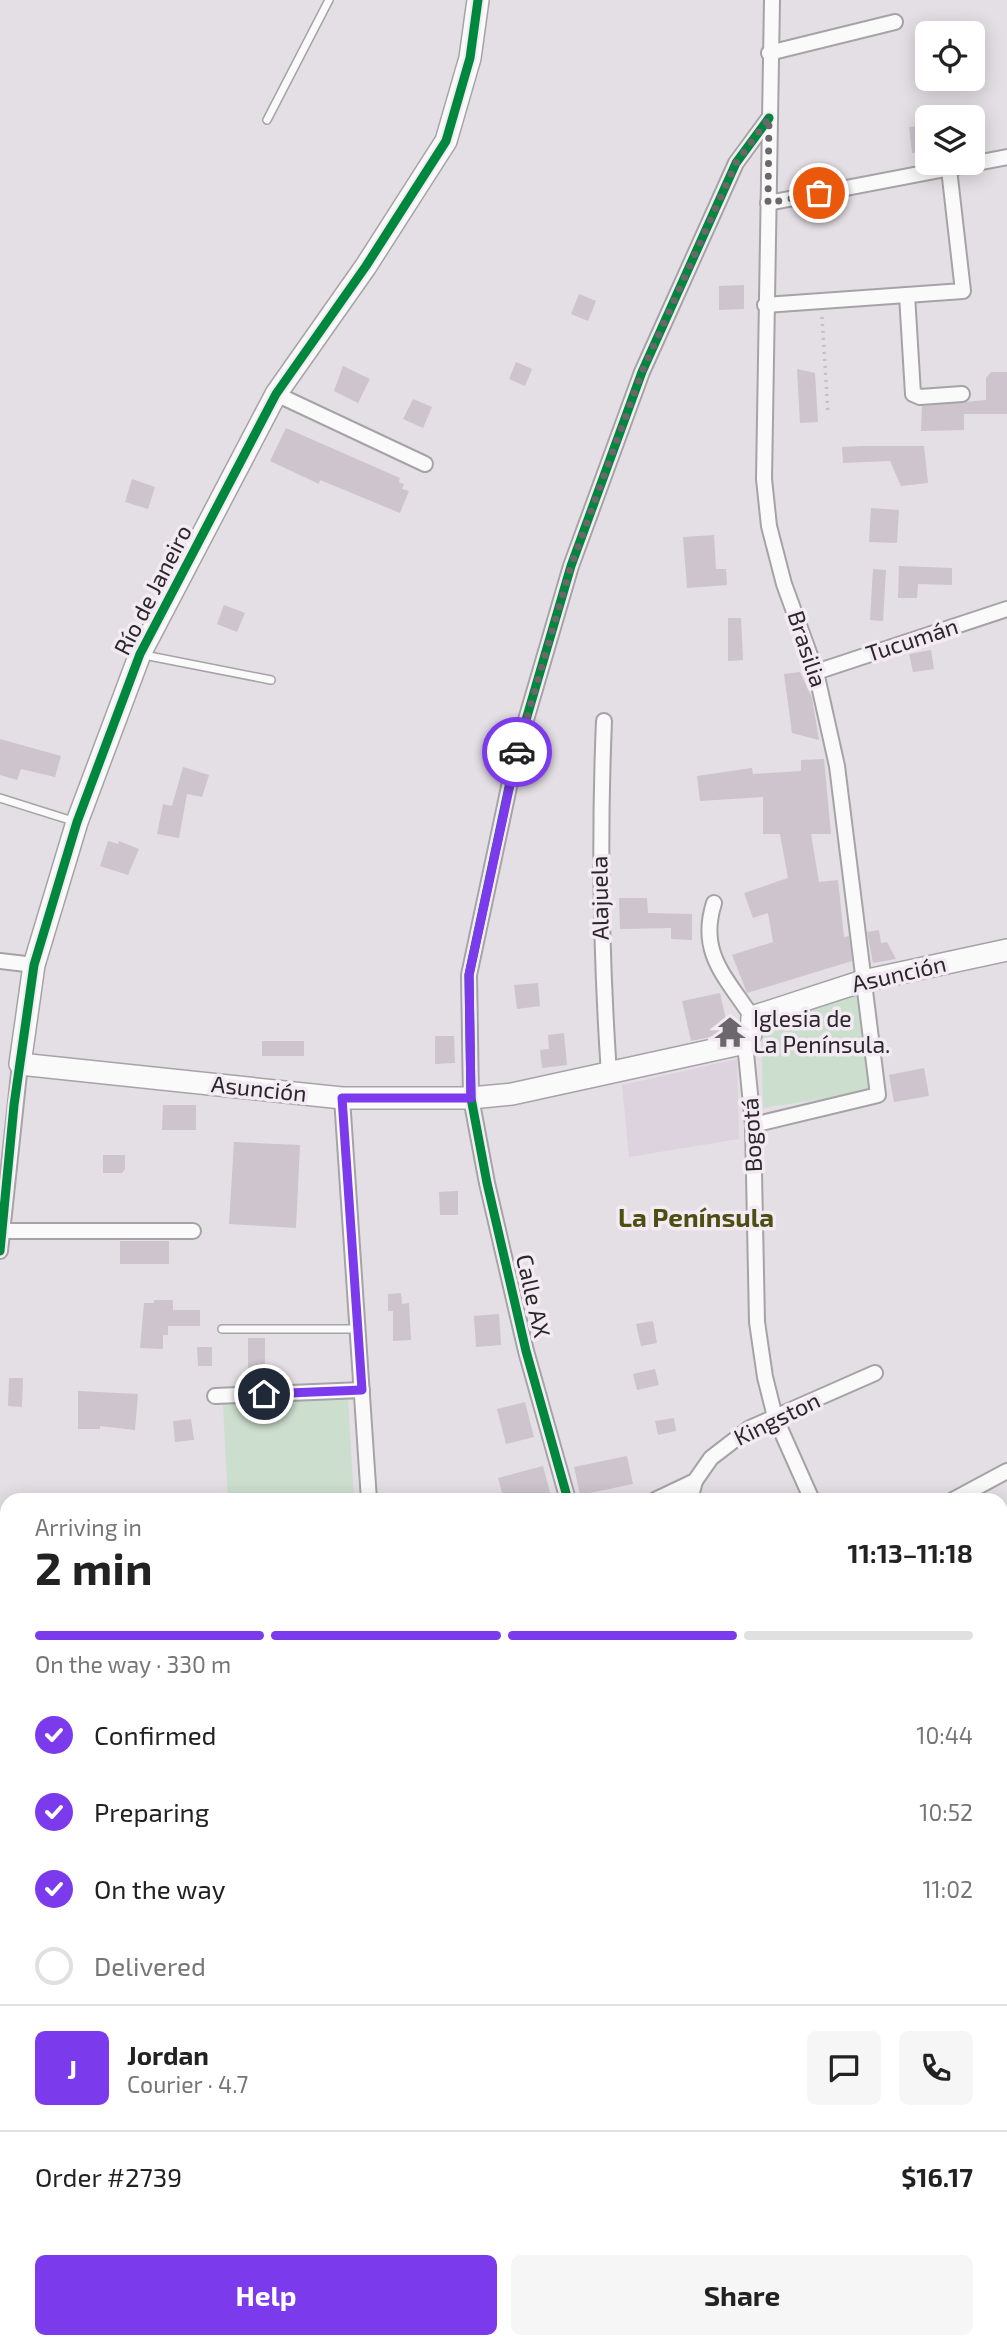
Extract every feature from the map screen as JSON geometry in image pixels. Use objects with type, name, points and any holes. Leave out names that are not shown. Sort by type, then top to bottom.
[{"type":"street","name":"Río de Janeiro","points":[[0,1251],[20,1064],[34,965],[77,822],[140,654],[276,394],[366,266],[446,141],[470,58],[478,0]]},
{"type":"street","name":"Brasilia","points":[[753,1125],[878,1095],[837,766],[816,672],[784,584],[769,526],[764,453],[772,0]]},
{"type":"street","points":[[769,53],[895,22]]},
{"type":"street","name":"Calle AX","points":[[566,1493],[526,1351],[471,1098],[468,1003],[477,927],[516,754],[571,566],[642,372],[736,163],[769,118]]},
{"type":"street","points":[[985,162],[1007,157]]},
{"type":"street","points":[[768,203],[917,175]]},
{"type":"street","points":[[765,305],[964,291],[950,175]]},
{"type":"street","points":[[906,295],[913,394],[920,397],[962,394]]},
{"type":"street","points":[[276,394],[425,464]]},
{"type":"street","name":"Tucumán","points":[[816,672],[1007,609]]},
{"type":"street","name":"Alajuela","points":[[604,721],[599,839],[600,917],[609,1073]]},
{"type":"street","points":[[714,903],[706,927],[714,960],[752,1017]]},
{"type":"street","name":"Asunción","points":[[752,1017],[863,981],[1007,950]]},
{"type":"street","points":[[0,961],[34,965]]},
{"type":"street","name":"Bogotá","points":[[752,1017],[751,1034],[745,1043],[753,1125],[757,1322],[775,1417],[809,1493]]},
{"type":"street","name":"Asunción","points":[[20,1064],[342,1098],[471,1098],[512,1094],[745,1043]]},
{"type":"street","points":[[342,1098],[369,1493]]},
{"type":"street","points":[[2,1231],[193,1231]]},
{"type":"street","name":"Kingston","points":[[670,1493],[695,1481],[711,1458],[729,1441],[775,1417],[875,1373]]},
{"type":"street","points":[[215,1396],[362,1390]]},
{"type":"street","points":[[966,1493],[1007,1471]]},
{"type":"street","points":[[692,1493],[695,1481]]},
{"type":"lane","points":[[267,120],[329,0]]},
{"type":"lane","points":[[140,654],[271,680]]},
{"type":"lane","points":[[0,798],[77,822]]},
{"type":"lane","points":[[222,1329],[358,1329]]},
{"type":"path","points":[[822,301],[828,414]]},
{"type":"shaded area","points":[[737,1059],[739,1139],[629,1157],[622,1085]]},
{"type":"green space","points":[[858,992],[871,1091],[763,1108],[761,1018]]},
{"type":"green space","points":[[348,1398],[354,1493],[228,1493],[223,1404]]},
{"type":"building","points":[[915,126],[915,153],[912,153],[909,127]]},
{"type":"building","points":[[744,285],[744,309],[719,310],[719,286]]},
{"type":"building","points":[[579,294],[596,301],[588,321],[571,314]]},
{"type":"building","points":[[516,362],[532,369],[525,386],[509,379]]},
{"type":"building","points":[[343,366],[370,379],[358,403],[334,391]]},
{"type":"building","points":[[797,369],[815,373],[818,422],[800,423]]},
{"type":"building","points":[[991,372],[1007,372],[1007,414],[964,414],[964,430],[921,431],[922,406],[986,400],[986,378]]},
{"type":"building","points":[[413,399],[432,407],[423,428],[403,419]]},
{"type":"building","points":[[286,428],[400,478],[399,482],[404,484],[402,489],[409,491],[400,513],[320,480],[319,484],[270,461]]},
{"type":"building","points":[[924,446],[928,483],[901,486],[890,461],[843,463],[842,447]]},
{"type":"building","points":[[132,479],[155,487],[148,509],[125,502]]},
{"type":"building","points":[[871,508],[899,510],[897,543],[869,542]]},
{"type":"building","points":[[714,535],[716,569],[726,569],[727,585],[687,588],[683,537]]},
{"type":"building","points":[[899,566],[952,568],[952,585],[918,584],[917,598],[898,598]]},
{"type":"building","points":[[873,569],[886,570],[883,621],[870,620]]},
{"type":"building","points":[[224,605],[245,613],[237,632],[217,624]]},
{"type":"building","points":[[728,618],[741,618],[743,660],[728,661]]},
{"type":"building","points":[[931,650],[934,669],[913,672],[909,654]]},
{"type":"building","points":[[800,672],[812,698],[819,740],[792,733],[784,674]]},
{"type":"building","points":[[0,739],[61,756],[55,777],[21,769],[17,780],[0,775]]},
{"type":"building","points":[[824,759],[831,834],[811,834],[819,882],[838,880],[844,937],[849,936],[852,961],[747,993],[732,955],[773,942],[768,913],[753,918],[744,893],[788,878],[780,834],[763,834],[763,797],[700,801],[697,776],[752,768],[753,774],[801,771],[801,760]]},
{"type":"building","points":[[183,767],[209,775],[202,797],[187,794],[179,838],[157,834],[163,804],[172,806]]},
{"type":"building","points":[[108,841],[118,844],[119,841],[139,849],[128,875],[100,866]]},
{"type":"building","points":[[619,898],[647,898],[648,913],[692,914],[692,940],[671,939],[671,928],[620,929]]},
{"type":"building","points":[[879,930],[881,943],[887,942],[896,959],[873,963],[867,932]]},
{"type":"building","points":[[538,983],[540,1006],[517,1009],[514,985]]},
{"type":"building","points":[[720,993],[729,1033],[691,1041],[682,1001]]},
{"type":"building","points":[[564,1033],[567,1065],[542,1068],[540,1050],[549,1049],[548,1035]]},
{"type":"building","points":[[435,1036],[454,1036],[455,1063],[435,1064]]},
{"type":"building","points":[[262,1041],[304,1041],[304,1056],[262,1056]]},
{"type":"building","points":[[924,1068],[929,1096],[894,1102],[889,1075]]},
{"type":"building","points":[[163,1105],[196,1105],[196,1130],[162,1130]]},
{"type":"building","points":[[234,1142],[300,1145],[296,1228],[229,1224]]},
{"type":"building","points":[[103,1155],[125,1155],[125,1169],[122,1173],[103,1173]]},
{"type":"building","points":[[458,1191],[458,1215],[440,1215],[439,1192]]},
{"type":"building","points":[[120,1241],[169,1241],[169,1264],[120,1264]]},
{"type":"building","points":[[401,1293],[402,1304],[409,1303],[411,1340],[393,1341],[393,1311],[388,1311],[388,1294]]},
{"type":"building","points":[[154,1300],[173,1300],[173,1310],[200,1310],[200,1326],[168,1326],[168,1335],[163,1335],[163,1349],[140,1348],[144,1303],[154,1303]]},
{"type":"building","points":[[499,1314],[501,1345],[476,1347],[474,1316]]},
{"type":"building","points":[[653,1321],[657,1343],[641,1346],[636,1324]]},
{"type":"building","points":[[248,1338],[265,1338],[265,1370],[248,1370]]},
{"type":"building","points":[[197,1347],[212,1347],[212,1366],[198,1366]]},
{"type":"building","points":[[655,1369],[659,1385],[637,1390],[633,1374]]},
{"type":"building","points":[[9,1378],[23,1378],[22,1407],[8,1406]]},
{"type":"building","points":[[78,1391],[138,1394],[135,1430],[100,1426],[100,1429],[78,1429]]},
{"type":"building","points":[[525,1402],[534,1437],[506,1444],[497,1409]]},
{"type":"building","points":[[674,1418],[676,1431],[658,1435],[655,1421]]},
{"type":"building","points":[[191,1419],[194,1440],[175,1442],[173,1421]]},
{"type":"building","points":[[627,1456],[633,1484],[580,1493],[574,1467]]},
{"type":"building","points":[[543,1466],[550,1493],[502,1493],[498,1478]]},
{"type":"cycle path","points":[[0,1251],[14,1105],[34,965],[77,822],[140,654],[276,394],[366,266],[446,141],[470,58],[478,0]]},
{"type":"cycle path","points":[[566,1493],[526,1351],[487,1183],[471,1098],[469,975],[516,754],[571,566],[642,372],[736,163],[769,118]]},
{"type":"way so far","points":[[517,752],[571,566],[642,372],[736,163],[769,118],[768,203],[819,193]]},
{"type":"place","name":"Iglesia de La Península.","points":[[730,1032]]},
{"type":"district","name":"La Península","points":[[696,1218]]},
{"type":"route","points":[[264,1394],[362,1390],[342,1098],[471,1098],[469,975],[477,927],[517,752]]}]
